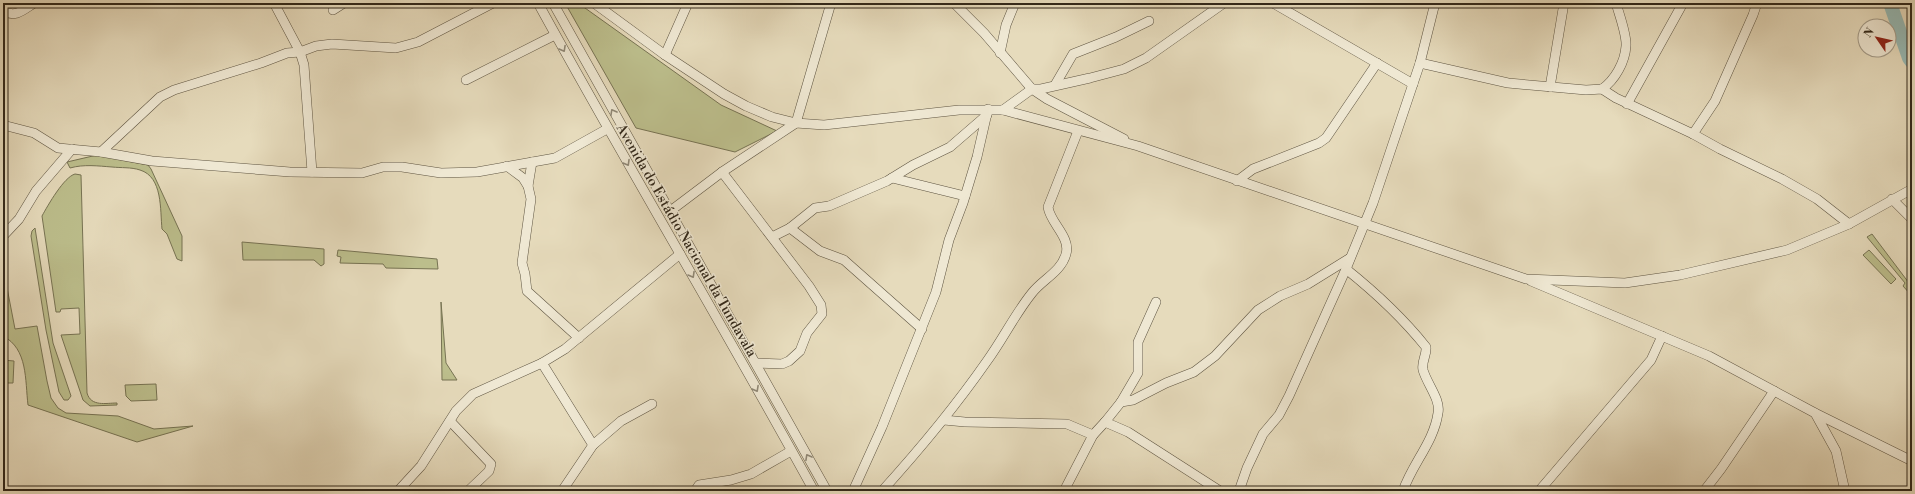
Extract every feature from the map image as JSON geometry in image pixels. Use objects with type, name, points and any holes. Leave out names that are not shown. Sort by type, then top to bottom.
[{"type":"street","points":[[3,11],[9,14],[17,14],[34,3]]},
{"type":"street","points":[[274,3],[300,52],[304,65],[312,172]]},
{"type":"street","points":[[334,10],[344,3]]},
{"type":"street","points":[[101,152],[160,97],[174,90],[261,63],[287,53],[300,52],[316,46],[332,44],[396,48],[404,46],[418,42],[493,3]]},
{"type":"street","name":"Avenida do Estádio Nacional da Tundavala","points":[[538,3],[607,129],[680,254],[814,491]]},
{"type":"street","name":"Avenida do Estádio Nacional da Tundavala","points":[[553,3],[827,491]]},
{"type":"street","points":[[594,3],[665,55],[724,94],[746,106],[772,117],[796,123],[824,125],[959,110],[988,112],[1003,110],[1138,146],[1237,181],[1366,223],[1452,255],[1526,279],[1709,356],[1815,413],[1912,461]]},
{"type":"street","points":[[665,55],[688,3]]},
{"type":"street","points":[[669,212],[722,172],[796,123],[831,3]]},
{"type":"street","points":[[954,3],[984,33],[1032,89],[1047,99],[1138,146]]},
{"type":"street","points":[[1000,53],[1006,25],[1015,3]]},
{"type":"street","points":[[1003,110],[1032,89],[1124,69],[1146,58],[1224,3]]},
{"type":"street","points":[[1274,3],[1413,84]]},
{"type":"street","points":[[1239,491],[1247,468],[1263,434],[1279,415],[1289,396],[1366,223],[1420,63],[1435,3]]},
{"type":"street","points":[[1550,87],[1564,3]]},
{"type":"street","points":[[1420,63],[1508,83],[1586,90],[1602,89],[1610,84],[1622,62],[1626,45],[1616,3]]},
{"type":"street","points":[[1627,104],[1684,3]]},
{"type":"street","points":[[1693,134],[1715,101],[1757,3]]},
{"type":"street","points":[[1055,85],[1073,54],[1116,37],[1149,21]]},
{"type":"street","points":[[466,80],[555,35]]},
{"type":"street","points":[[1237,181],[1254,169],[1319,143],[1326,138],[1377,63]]},
{"type":"street","points":[[1602,89],[1627,104],[1693,134],[1817,199],[1849,224]]},
{"type":"street","points":[[772,237],[790,228],[815,208],[829,206],[892,178],[912,165],[950,147],[988,112]]},
{"type":"street","points":[[852,491],[882,427],[936,292],[949,240],[977,157],[988,112]]},
{"type":"street","points":[[3,125],[34,133],[58,148],[101,152],[152,161],[312,172],[362,173],[383,167],[402,167],[441,173],[478,172],[556,158],[607,129]]},
{"type":"street","points":[[882,491],[944,420],[988,360],[1033,292],[1061,265],[1066,253],[1066,245],[1049,212],[1048,207],[1078,131]]},
{"type":"street","points":[[3,236],[18,219],[36,191],[72,149]]},
{"type":"street","points":[[532,162],[528,186],[531,199],[522,263],[527,291],[579,338]]},
{"type":"street","points":[[508,166],[519,174],[528,186]]},
{"type":"street","points":[[722,172],[809,286],[821,305],[822,314],[808,333],[800,351],[789,361],[782,364],[756,363]]},
{"type":"street","points":[[892,178],[965,196]]},
{"type":"street","points":[[1526,279],[1625,282],[1680,275],[1787,250],[1849,224],[1912,189]]},
{"type":"street","points":[[1892,199],[1912,219]]},
{"type":"street","points":[[790,228],[820,251],[844,260],[922,329]]},
{"type":"street","points":[[398,491],[421,466],[456,411],[473,394],[542,363],[565,349],[680,254]]},
{"type":"street","points":[[1121,402],[1133,400],[1166,383],[1194,372],[1215,356],[1258,310],[1280,296],[1308,284],[1350,258]]},
{"type":"street","points":[[1346,269],[1391,307],[1405,321],[1426,347],[1423,369],[1438,406],[1439,413],[1424,450],[1408,476],[1403,491]]},
{"type":"street","points":[[1064,491],[1093,435],[1106,422],[1121,402],[1138,373],[1138,342],[1156,302]]},
{"type":"street","points":[[1539,491],[1651,360],[1662,336]]},
{"type":"street","points":[[542,363],[593,445]]},
{"type":"street","points":[[1704,491],[1721,469],[1774,391]]},
{"type":"street","points":[[562,491],[593,445],[621,421],[652,404]]},
{"type":"street","points":[[1815,413],[1836,450],[1845,491]]},
{"type":"street","points":[[944,420],[965,422],[1067,424],[1093,435]]},
{"type":"street","points":[[450,421],[491,464],[489,471],[468,491]]},
{"type":"street","points":[[1106,422],[1128,432],[1220,491]]},
{"type":"street","points":[[695,491],[699,485],[731,480],[751,474],[791,451]]},
{"type":"green space","points":[[565,3],[578,3],[721,105],[777,131],[735,152],[636,128]]},
{"type":"green space","points":[[97,155],[148,165],[182,236],[182,261],[177,259],[167,234],[162,229],[157,187],[147,174],[140,170],[130,168],[80,166],[70,168],[67,162]]},
{"type":"green space","points":[[75,174],[81,175],[87,393],[95,402],[104,404],[117,403],[117,405],[90,406],[83,400],[61,335],[80,334],[79,308],[61,309],[60,312],[56,312],[42,216],[61,186],[66,180]]},
{"type":"green space","points":[[35,228],[53,343],[71,396],[68,400],[64,400],[59,392],[46,330],[31,236],[32,231]]},
{"type":"green space","points":[[1872,234],[1912,287],[1911,295],[1903,286],[1905,283],[1867,237]]},
{"type":"green space","points":[[242,242],[324,249],[324,264],[321,266],[314,260],[243,260]]},
{"type":"green space","points":[[338,250],[437,259],[438,269],[386,268],[383,264],[340,263],[341,257],[337,256]]},
{"type":"green space","points":[[1869,250],[1896,279],[1891,284],[1863,255]]},
{"type":"green space","points":[[3,267],[15,329],[37,326],[51,398],[58,408],[66,413],[118,416],[154,429],[193,426],[137,442],[28,405],[24,366],[21,357],[11,342],[3,336]]},
{"type":"green space","points":[[441,302],[446,363],[457,380],[442,380]]},
{"type":"green space","points":[[3,360],[14,361],[13,383],[3,383]]},
{"type":"green space","points":[[156,384],[157,400],[131,401],[126,396],[125,385]]},
{"type":"waterway","points":[[1890,3],[1909,58],[1912,62]]}]
